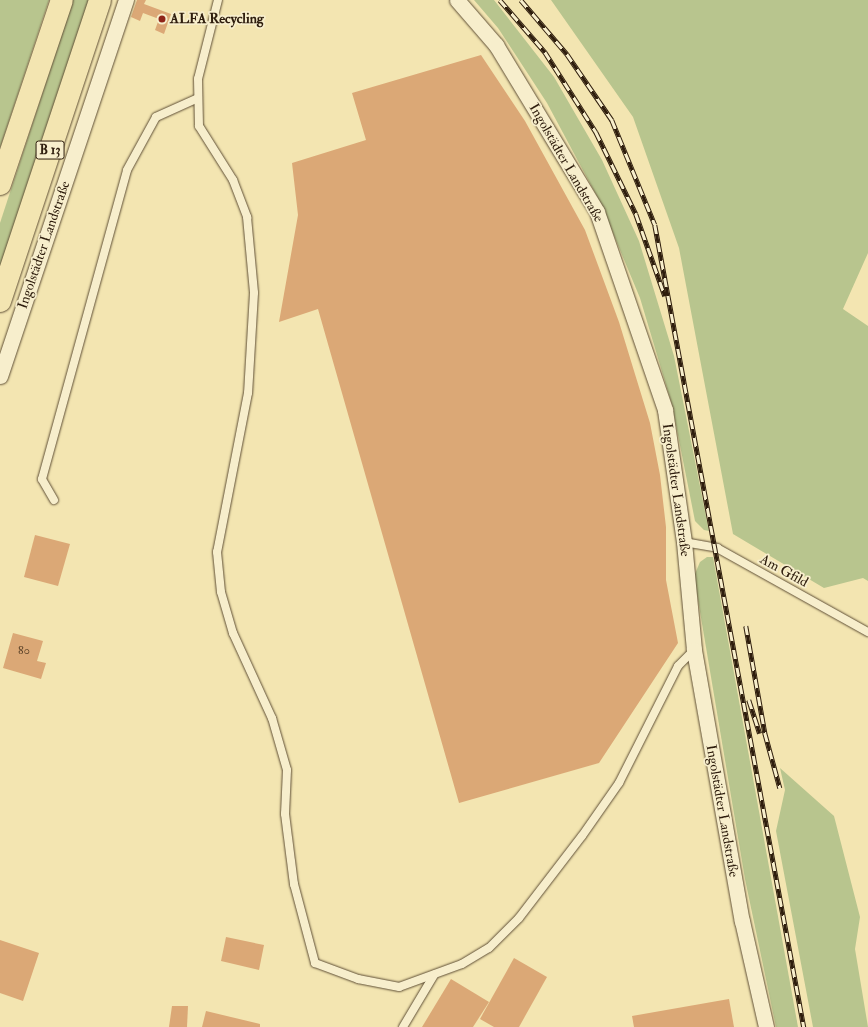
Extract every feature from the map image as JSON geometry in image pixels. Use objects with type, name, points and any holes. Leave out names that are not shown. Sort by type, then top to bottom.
[{"type":"main road","name":"B 13","points":[[0,184],[62,0]]},
{"type":"main road","name":"Ingolstädter Landstraße","points":[[0,301],[100,0]]},
{"type":"street","name":"Ingolstädter Landstraße","points":[[0,376],[126,0]]},
{"type":"street","name":"Ingolstädter Landstraße","points":[[457,0],[496,45],[597,212],[665,410],[684,542],[694,650],[742,921],[766,1027]]},
{"type":"lane","points":[[218,0],[198,79],[199,126],[233,180],[247,217],[254,292],[248,393],[217,552],[221,592],[233,632],[272,718],[287,770],[285,814],[294,884],[315,963],[358,979],[399,987],[462,964],[489,948],[519,918],[619,783],[678,666],[694,650]]},
{"type":"lane","points":[[54,500],[42,479],[127,170],[156,118],[198,98]]},
{"type":"lane","name":"Am Gfild","points":[[684,542],[717,548],[868,632]]},
{"type":"lane","points":[[403,1027],[434,975]]},
{"type":"green space","points":[[0,0],[49,0],[0,148]]},
{"type":"green space","points":[[73,0],[90,0],[0,270],[0,223]]},
{"type":"green space","points":[[474,0],[494,0],[554,77],[602,160],[639,241],[674,356],[709,531],[704,530],[695,521],[672,405],[640,298],[600,202],[547,103],[498,28]]},
{"type":"green space","points":[[551,0],[868,0],[868,253],[843,309],[868,326],[868,581],[863,578],[824,588],[733,534],[679,248],[633,117]]},
{"type":"green space","points":[[707,557],[713,557],[798,1027],[776,1027],[745,879],[694,576],[700,562]]},
{"type":"green space","points":[[780,768],[834,816],[860,917],[855,949],[868,1027],[813,1027],[776,831],[785,790]]},
{"type":"building","points":[[137,0],[146,0],[144,4],[171,14],[164,34],[155,30],[159,19],[143,13],[140,21],[131,17]]},
{"type":"building","points":[[481,55],[525,121],[585,230],[619,322],[650,423],[660,475],[666,527],[666,580],[678,643],[599,763],[459,803],[318,309],[279,322],[298,215],[292,163],[366,140],[352,93]]},
{"type":"building","points":[[35,535],[70,544],[58,586],[24,577]]},
{"type":"building","points":[[13,633],[43,641],[37,661],[46,663],[41,679],[3,668]]},
{"type":"building","points":[[226,937],[264,945],[259,970],[221,961]]},
{"type":"building","points":[[0,940],[39,953],[23,1001],[0,993]]},
{"type":"building","points":[[514,958],[547,977],[519,1027],[494,1027],[480,1019]]},
{"type":"building","points":[[451,979],[489,1002],[473,1027],[422,1027]]},
{"type":"building","points":[[729,999],[734,1027],[634,1027],[632,1016]]},
{"type":"building","points":[[172,1006],[188,1006],[187,1027],[169,1027]]},
{"type":"building","points":[[206,1011],[260,1024],[260,1027],[202,1027]]},
{"type":"railway","points":[[500,0],[545,52],[596,132],[636,214],[665,296]]},
{"type":"railway","points":[[521,0],[567,54],[612,120],[655,225],[804,1027]]},
{"type":"railway","points":[[746,626],[765,733],[780,788]]},
{"type":"railway","points":[[749,700],[760,733]]},
{"type":"place","name":"ALFA Recycling","points":[[162,19]]}]
